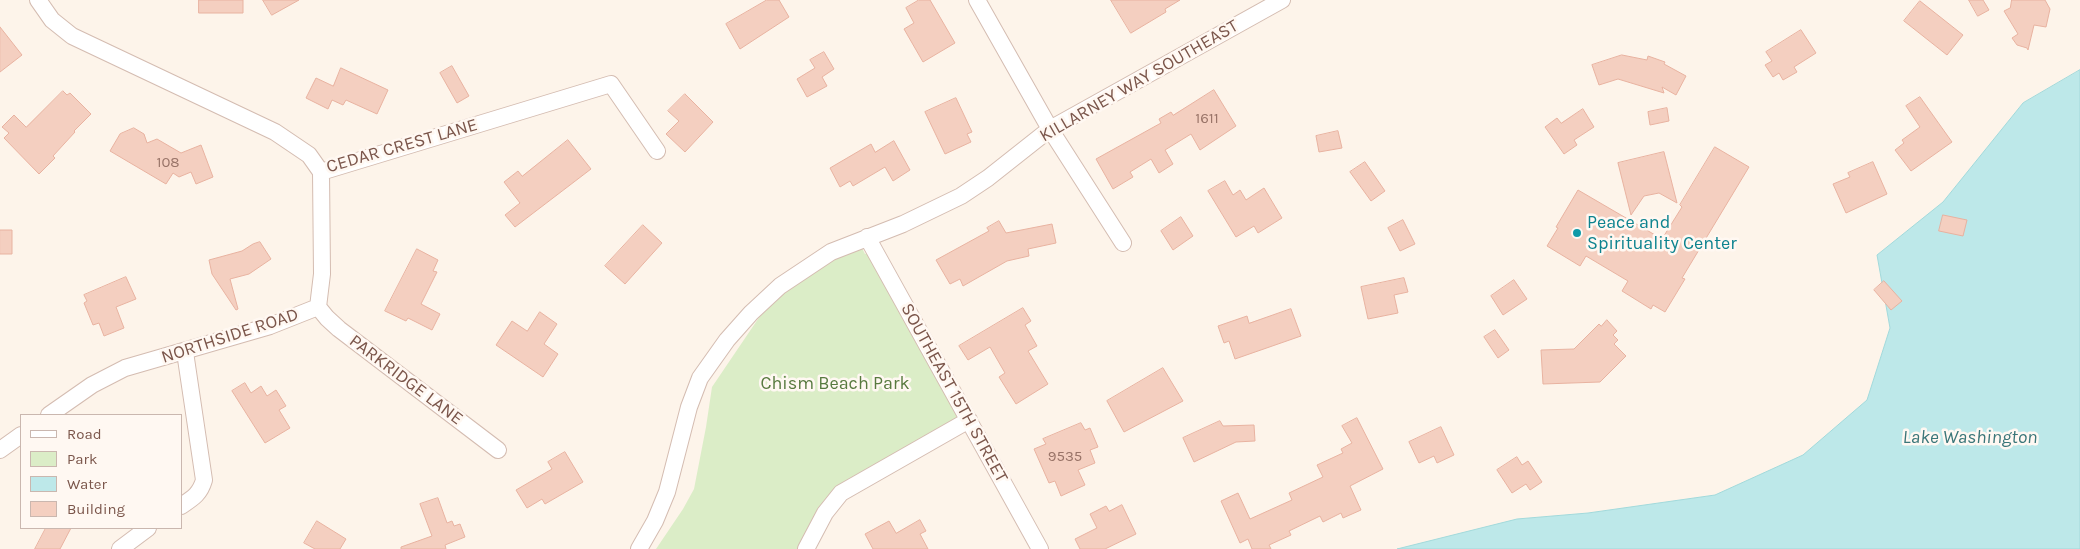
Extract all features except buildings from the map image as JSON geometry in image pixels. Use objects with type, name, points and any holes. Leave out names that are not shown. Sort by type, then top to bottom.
[{"type":"street","name":"CEDAR CREST LANE","points":[[38,0],[52,20],[72,36],[275,132],[309,155],[321,172],[611,84],[657,151]]},
{"type":"street","points":[[977,0],[1050,129],[1122,243]]},
{"type":"street","name":"KILLARNEY WAY SOUTHEAST","points":[[639,549],[655,521],[667,492],[689,407],[697,385],[727,340],[751,313],[780,286],[832,252],[903,224],[961,196],[988,178],[1050,129],[1282,0]]},
{"type":"street","name":"NORTHSIDE ROAD","points":[[52,414],[109,376],[125,368],[270,326],[318,307],[322,274],[321,172]]},
{"type":"street","name":"SOUTHEAST 15TH STREET","points":[[867,237],[1040,549]]},
{"type":"street","name":"PARKRIDGE LANE","points":[[318,307],[339,330],[498,450]]},
{"type":"street","points":[[182,505],[202,490],[204,480],[185,352]]},
{"type":"street","points":[[806,549],[825,513],[841,493],[969,420]]},
{"type":"street","points":[[0,450],[20,436]]},
{"type":"street","points":[[120,549],[147,529]]},
{"type":"green space","name":"Chism Beach Park","points":[[861,246],[865,254],[872,251],[969,420],[855,484],[805,549],[656,549],[694,489],[712,387],[781,285]]},
{"type":"water","name":"Lake Washington","points":[[2080,70],[2080,549],[1397,549],[1517,519],[1588,513],[1715,495],[1803,455],[1867,400],[1890,328],[1877,255],[1943,202],[2023,103]]},
{"type":"place","name":"Peace and Spirituality Center","points":[[1577,233]]}]
